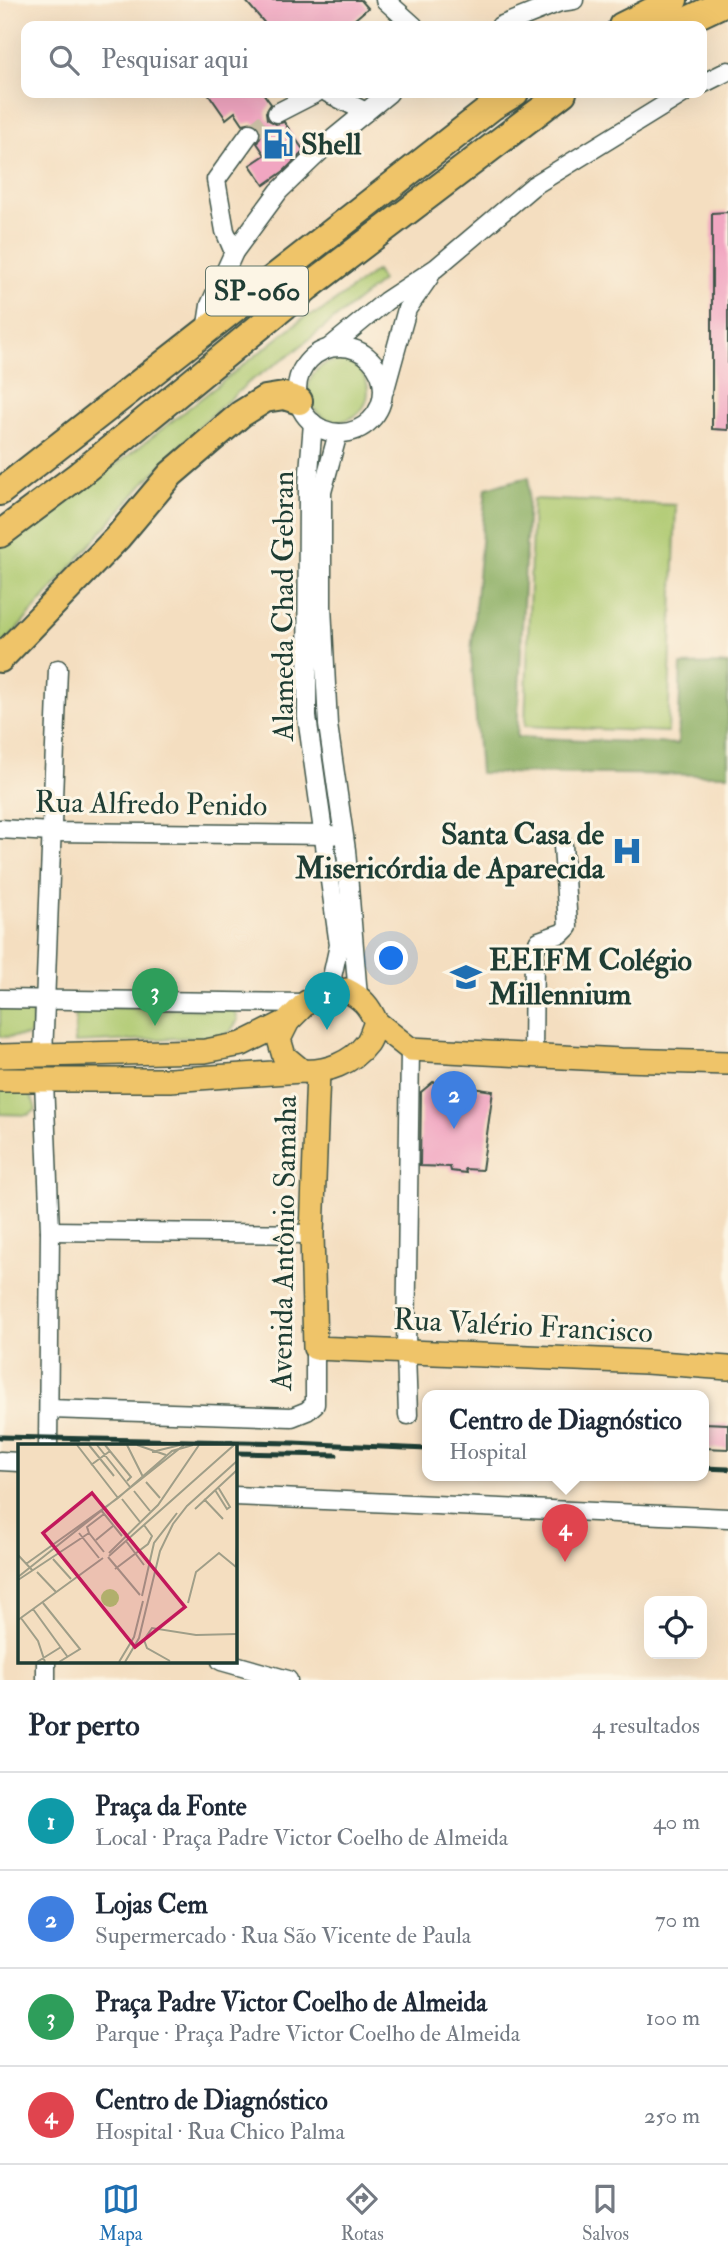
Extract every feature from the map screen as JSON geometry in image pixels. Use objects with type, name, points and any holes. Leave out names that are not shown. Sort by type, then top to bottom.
[{"type":"highway","points":[[632,21],[674,0]]},
{"type":"highway","points":[[686,21],[728,1]]},
{"type":"highway","name":"SP-060","points":[[0,492],[507,98]]},
{"type":"highway","name":"SP-060","points":[[0,534],[85,469],[308,287],[556,98]]},
{"type":"highway","points":[[0,659],[118,537],[171,474],[241,414],[265,399],[284,396],[299,401]]},
{"type":"main road","points":[[0,1056],[205,1051],[242,1044],[288,1021],[318,999],[345,990],[358,996],[369,1006],[376,1022],[410,1049],[728,1063]]},
{"type":"main road","points":[[288,1021],[279,1038],[284,1056],[310,1072]]},
{"type":"main road","points":[[0,1080],[170,1080],[310,1072],[351,1059],[369,1041],[376,1022]]},
{"type":"main road","points":[[43,1056],[44,1081]]},
{"type":"main road","name":"Avenida Antônio Samaha","points":[[310,1072],[315,1348]]},
{"type":"main road","name":"Rua Valério Francisco","points":[[315,1348],[728,1368]]},
{"type":"street","points":[[385,0],[408,21]]},
{"type":"street","points":[[512,21],[560,2],[575,0]]},
{"type":"street","points":[[707,82],[728,71]]},
{"type":"street","points":[[277,113],[306,98]]},
{"type":"street","points":[[338,98],[366,112]]},
{"type":"street","points":[[206,331],[210,305],[234,252],[279,191],[334,138],[383,98]]},
{"type":"street","points":[[329,348],[386,301],[436,268],[533,186],[676,98]]},
{"type":"street","points":[[234,252],[225,230],[216,180],[250,133]]},
{"type":"street","points":[[384,393],[383,379],[368,356],[343,346],[317,353],[307,362],[297,387],[304,413],[313,423],[325,430],[352,432],[374,418],[381,406],[407,309],[436,268]]},
{"type":"street","name":"Alameda Chad Gebran","points":[[313,423],[308,484],[315,582],[328,725],[344,835],[356,950],[358,996]]},
{"type":"street","name":"Alameda Chad Gebran","points":[[318,999],[339,945],[307,716],[322,492],[338,433]]},
{"type":"street","points":[[43,1056],[58,669]]},
{"type":"street","points":[[312,754],[332,750]]},
{"type":"street","name":"Rua Alfredo Penido","points":[[0,829],[51,832],[344,835]]},
{"type":"street","points":[[533,1056],[534,951],[539,941],[562,933],[568,927],[563,845]]},
{"type":"street","points":[[0,999],[318,999]]},
{"type":"street","points":[[408,1415],[406,1352],[410,1049]]},
{"type":"street","points":[[44,1081],[50,1231],[48,1444]]},
{"type":"street","points":[[50,1231],[312,1234]]},
{"type":"street","name":"Avenida Antônio Samaha","points":[[48,1409],[292,1417],[307,1412],[315,1404],[315,1348]]},
{"type":"street","points":[[0,1461],[18,1462]]},
{"type":"street","points":[[236,1496],[728,1518]]},
{"type":"street","points":[[46,1662],[46,1680]]},
{"type":"street","points":[[224,1662],[288,1680]]},
{"type":"green space","points":[[376,271],[382,281],[292,353],[249,382],[201,425],[143,484],[0,649],[0,547],[129,455],[306,316],[320,312]]},
{"type":"green space","points":[[338,361],[359,370],[368,391],[359,412],[338,421],[317,412],[308,391],[317,370]]},
{"type":"green space","points":[[529,477],[517,737],[678,744],[681,665],[728,664],[728,775],[480,773],[471,653],[486,488]]},
{"type":"green space","points":[[533,499],[676,505],[668,732],[525,726]]},
{"type":"green space","points":[[0,1005],[23,1005],[32,1012],[33,1028],[28,1036],[0,1037]]},
{"type":"green space","points":[[76,1007],[235,1010],[238,1020],[230,1032],[220,1036],[75,1043]]},
{"type":"green space","points":[[0,1089],[24,1091],[31,1097],[36,1110],[28,1115],[0,1114]]},
{"type":"building","points":[[245,0],[361,0],[368,8],[353,21],[263,21]]},
{"type":"building","name":"Shell","points":[[211,98],[267,98],[271,104],[266,112],[267,119],[276,124],[284,122],[304,151],[284,171],[264,185],[250,165],[265,155],[257,143],[261,135],[260,128],[252,122],[243,124],[235,112],[226,119]]},
{"type":"building","points":[[728,212],[728,430],[712,429],[712,213]]},
{"type":"building","points":[[433,1082],[493,1091],[482,1170],[465,1169],[466,1173],[451,1171],[450,1167],[420,1166],[421,1092]]},
{"type":"building","points":[[709,1423],[728,1424],[728,1449],[709,1448]]},
{"type":"tunnel","points":[[250,133],[277,113]]},
{"type":"railway","points":[[0,1437],[293,1443],[422,1449]]},
{"type":"railway","points":[[236,1453],[336,1455]]},
{"type":"railway","points":[[709,1468],[728,1469]]},
{"type":"place","name":"Shell","points":[[278,144]]},
{"type":"place","name":"Santa Casa de Misericórdia de Aparecida","points":[[627,851]]},
{"type":"place","name":"EEIFM Colégio Millennium","points":[[466,977]]},
{"type":"place","name":"Praça Padre Victor Coelho de Almeida","points":[[155,1026]]},
{"type":"place","name":"Praça da Fonte","points":[[327,1030]]},
{"type":"place","name":"Lojas Cem","points":[[454,1129]]},
{"type":"place","name":"Centro de Diagnóstico","points":[[565,1562]]}]
